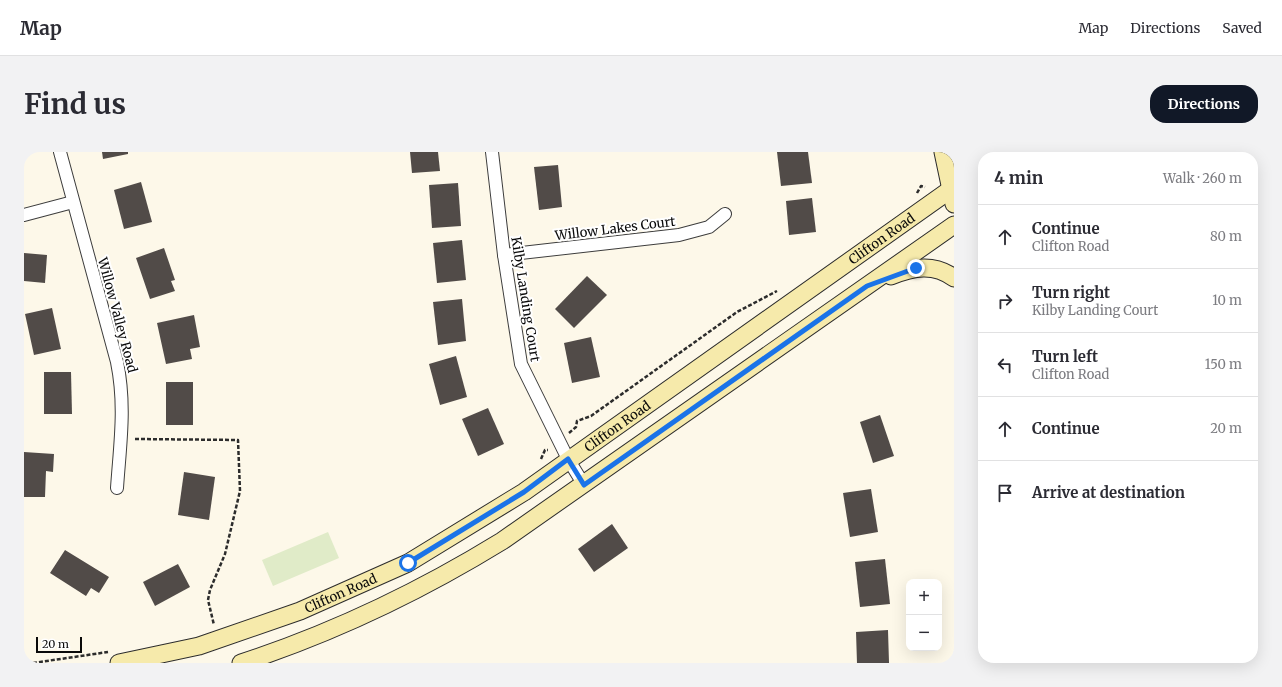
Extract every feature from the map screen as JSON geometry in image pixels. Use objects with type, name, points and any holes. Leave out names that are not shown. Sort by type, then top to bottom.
[{"type":"main road","points":[[942,152],[953,194]]},
{"type":"main road","name":"Clifton Road","points":[[115,657],[199,646],[300,610],[408,563],[524,492],[568,459],[953,194]]},
{"type":"main road","points":[[240,663],[286,648],[341,626],[449,573],[502,541],[954,225]]},
{"type":"main road","points":[[867,286],[916,268],[936,268],[954,278]]},
{"type":"street","name":"Willow Valley Road","points":[[60,152],[117,362],[123,408],[117,488]]},
{"type":"street","name":"Kilby Landing Court","points":[[492,152],[504,255],[520,364],[568,459],[584,485]]},
{"type":"street","points":[[24,215],[73,202]]},
{"type":"street","name":"Willow Lakes Court","points":[[504,255],[680,235],[709,227],[725,214]]},
{"type":"path","points":[[914,198],[921,186],[925,186]]},
{"type":"path","points":[[540,461],[545,450],[551,449],[560,442],[576,427],[577,421],[591,416],[737,312],[782,289]]},
{"type":"path","points":[[121,438],[238,440],[240,491],[225,554],[210,590],[208,600],[214,625]]},
{"type":"path","points":[[208,627],[221,623]]},
{"type":"path","points":[[33,663],[115,657]]},
{"type":"green space","points":[[328,532],[339,558],[273,586],[262,560]]},
{"type":"building","points":[[102,152],[128,152],[128,154],[103,159]]},
{"type":"building","points":[[410,152],[438,152],[440,171],[412,173]]},
{"type":"building","points":[[777,152],[808,152],[812,183],[781,186]]},
{"type":"building","points":[[558,165],[562,207],[539,210],[534,167]]},
{"type":"building","points":[[141,182],[152,222],[124,229],[114,190]]},
{"type":"building","points":[[458,183],[461,226],[432,228],[429,185]]},
{"type":"building","points":[[812,198],[816,232],[789,235],[786,201]]},
{"type":"building","points":[[462,240],[466,280],[437,283],[433,243]]},
{"type":"building","points":[[164,248],[175,280],[171,281],[175,291],[150,299],[136,258]]},
{"type":"building","points":[[24,253],[47,255],[45,283],[24,281]]},
{"type":"building","points":[[587,276],[607,295],[574,328],[555,309]]},
{"type":"building","points":[[462,299],[466,341],[438,345],[433,302]]},
{"type":"building","points":[[52,308],[61,349],[34,355],[25,314]]},
{"type":"building","points":[[194,315],[200,347],[190,349],[192,359],[166,364],[157,323]]},
{"type":"building","points":[[591,337],[600,377],[572,383],[564,343]]},
{"type":"building","points":[[456,356],[467,397],[440,405],[429,364]]},
{"type":"building","points":[[44,372],[71,372],[72,414],[44,414]]},
{"type":"building","points":[[166,382],[193,382],[193,425],[166,425]]},
{"type":"building","points":[[488,408],[504,444],[478,456],[462,419]]},
{"type":"building","points":[[880,415],[894,456],[873,463],[860,422]]},
{"type":"building","points":[[24,452],[54,454],[53,472],[46,471],[45,497],[24,497]]},
{"type":"building","points":[[184,472],[215,477],[209,520],[178,515]]},
{"type":"building","points":[[871,489],[878,532],[850,537],[843,493]]},
{"type":"building","points":[[612,524],[628,548],[594,572],[578,549]]},
{"type":"building","points":[[65,550],[109,577],[99,593],[91,588],[86,596],[50,573]]},
{"type":"building","points":[[885,559],[890,604],[860,607],[855,562]]},
{"type":"building","points":[[178,564],[190,587],[155,606],[143,582]]},
{"type":"building","points":[[888,630],[889,663],[857,663],[856,632]]},
{"type":"route","points":[[408,563],[524,492],[568,459],[584,485],[867,286],[900,272],[916,268]]}]
